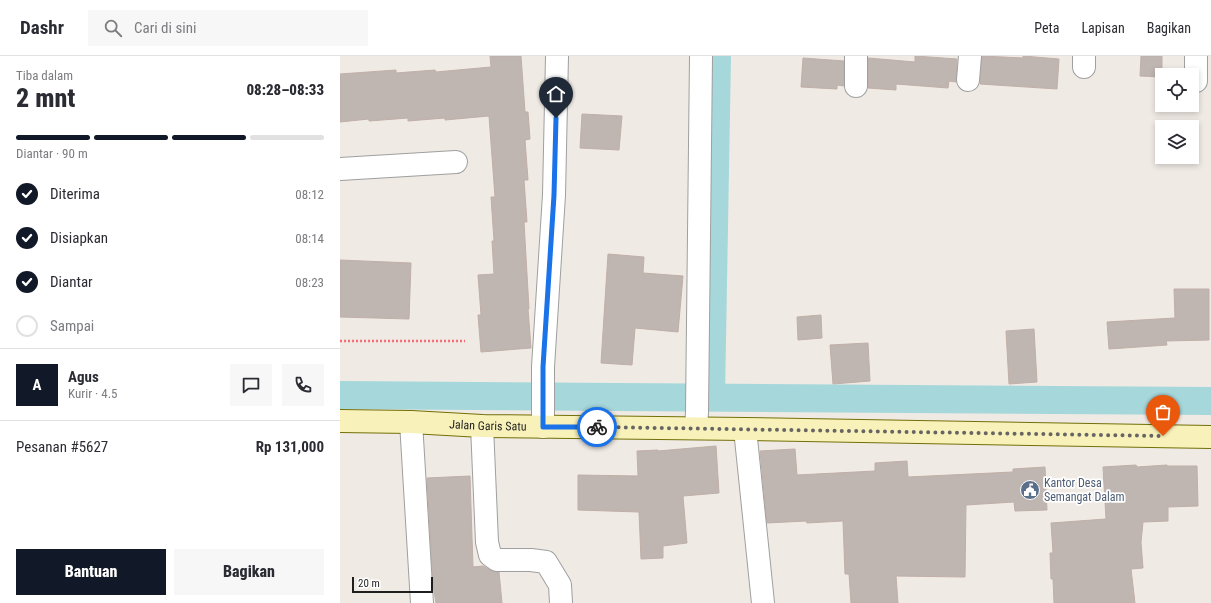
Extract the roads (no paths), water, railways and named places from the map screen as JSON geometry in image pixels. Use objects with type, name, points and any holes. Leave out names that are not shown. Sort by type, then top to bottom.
[{"type":"street","points":[[543,417],[543,367],[554,195],[557,56]]},
{"type":"street","points":[[696,420],[702,56]]},
{"type":"street","points":[[856,56],[856,86]]},
{"type":"street","points":[[968,80],[970,56]]},
{"type":"street","points":[[1196,56],[1196,68]]},
{"type":"street","points":[[340,169],[456,162]]},
{"type":"street","name":"Jalan Garis Satu","points":[[340,421],[411,422],[482,426],[543,417],[696,420],[744,429],[1211,437]]},
{"type":"street","points":[[411,422],[422,603]]},
{"type":"street","points":[[482,426],[487,542],[490,555],[497,560],[531,560],[546,562],[560,585],[561,603]]},
{"type":"street","points":[[744,429],[763,603]]},
{"type":"waterway","points":[[711,397],[717,56]]},
{"type":"waterway","points":[[340,395],[1211,401]]},
{"type":"place","name":"Kantor Desa Semangat Dalam","points":[[1030,490]]}]
